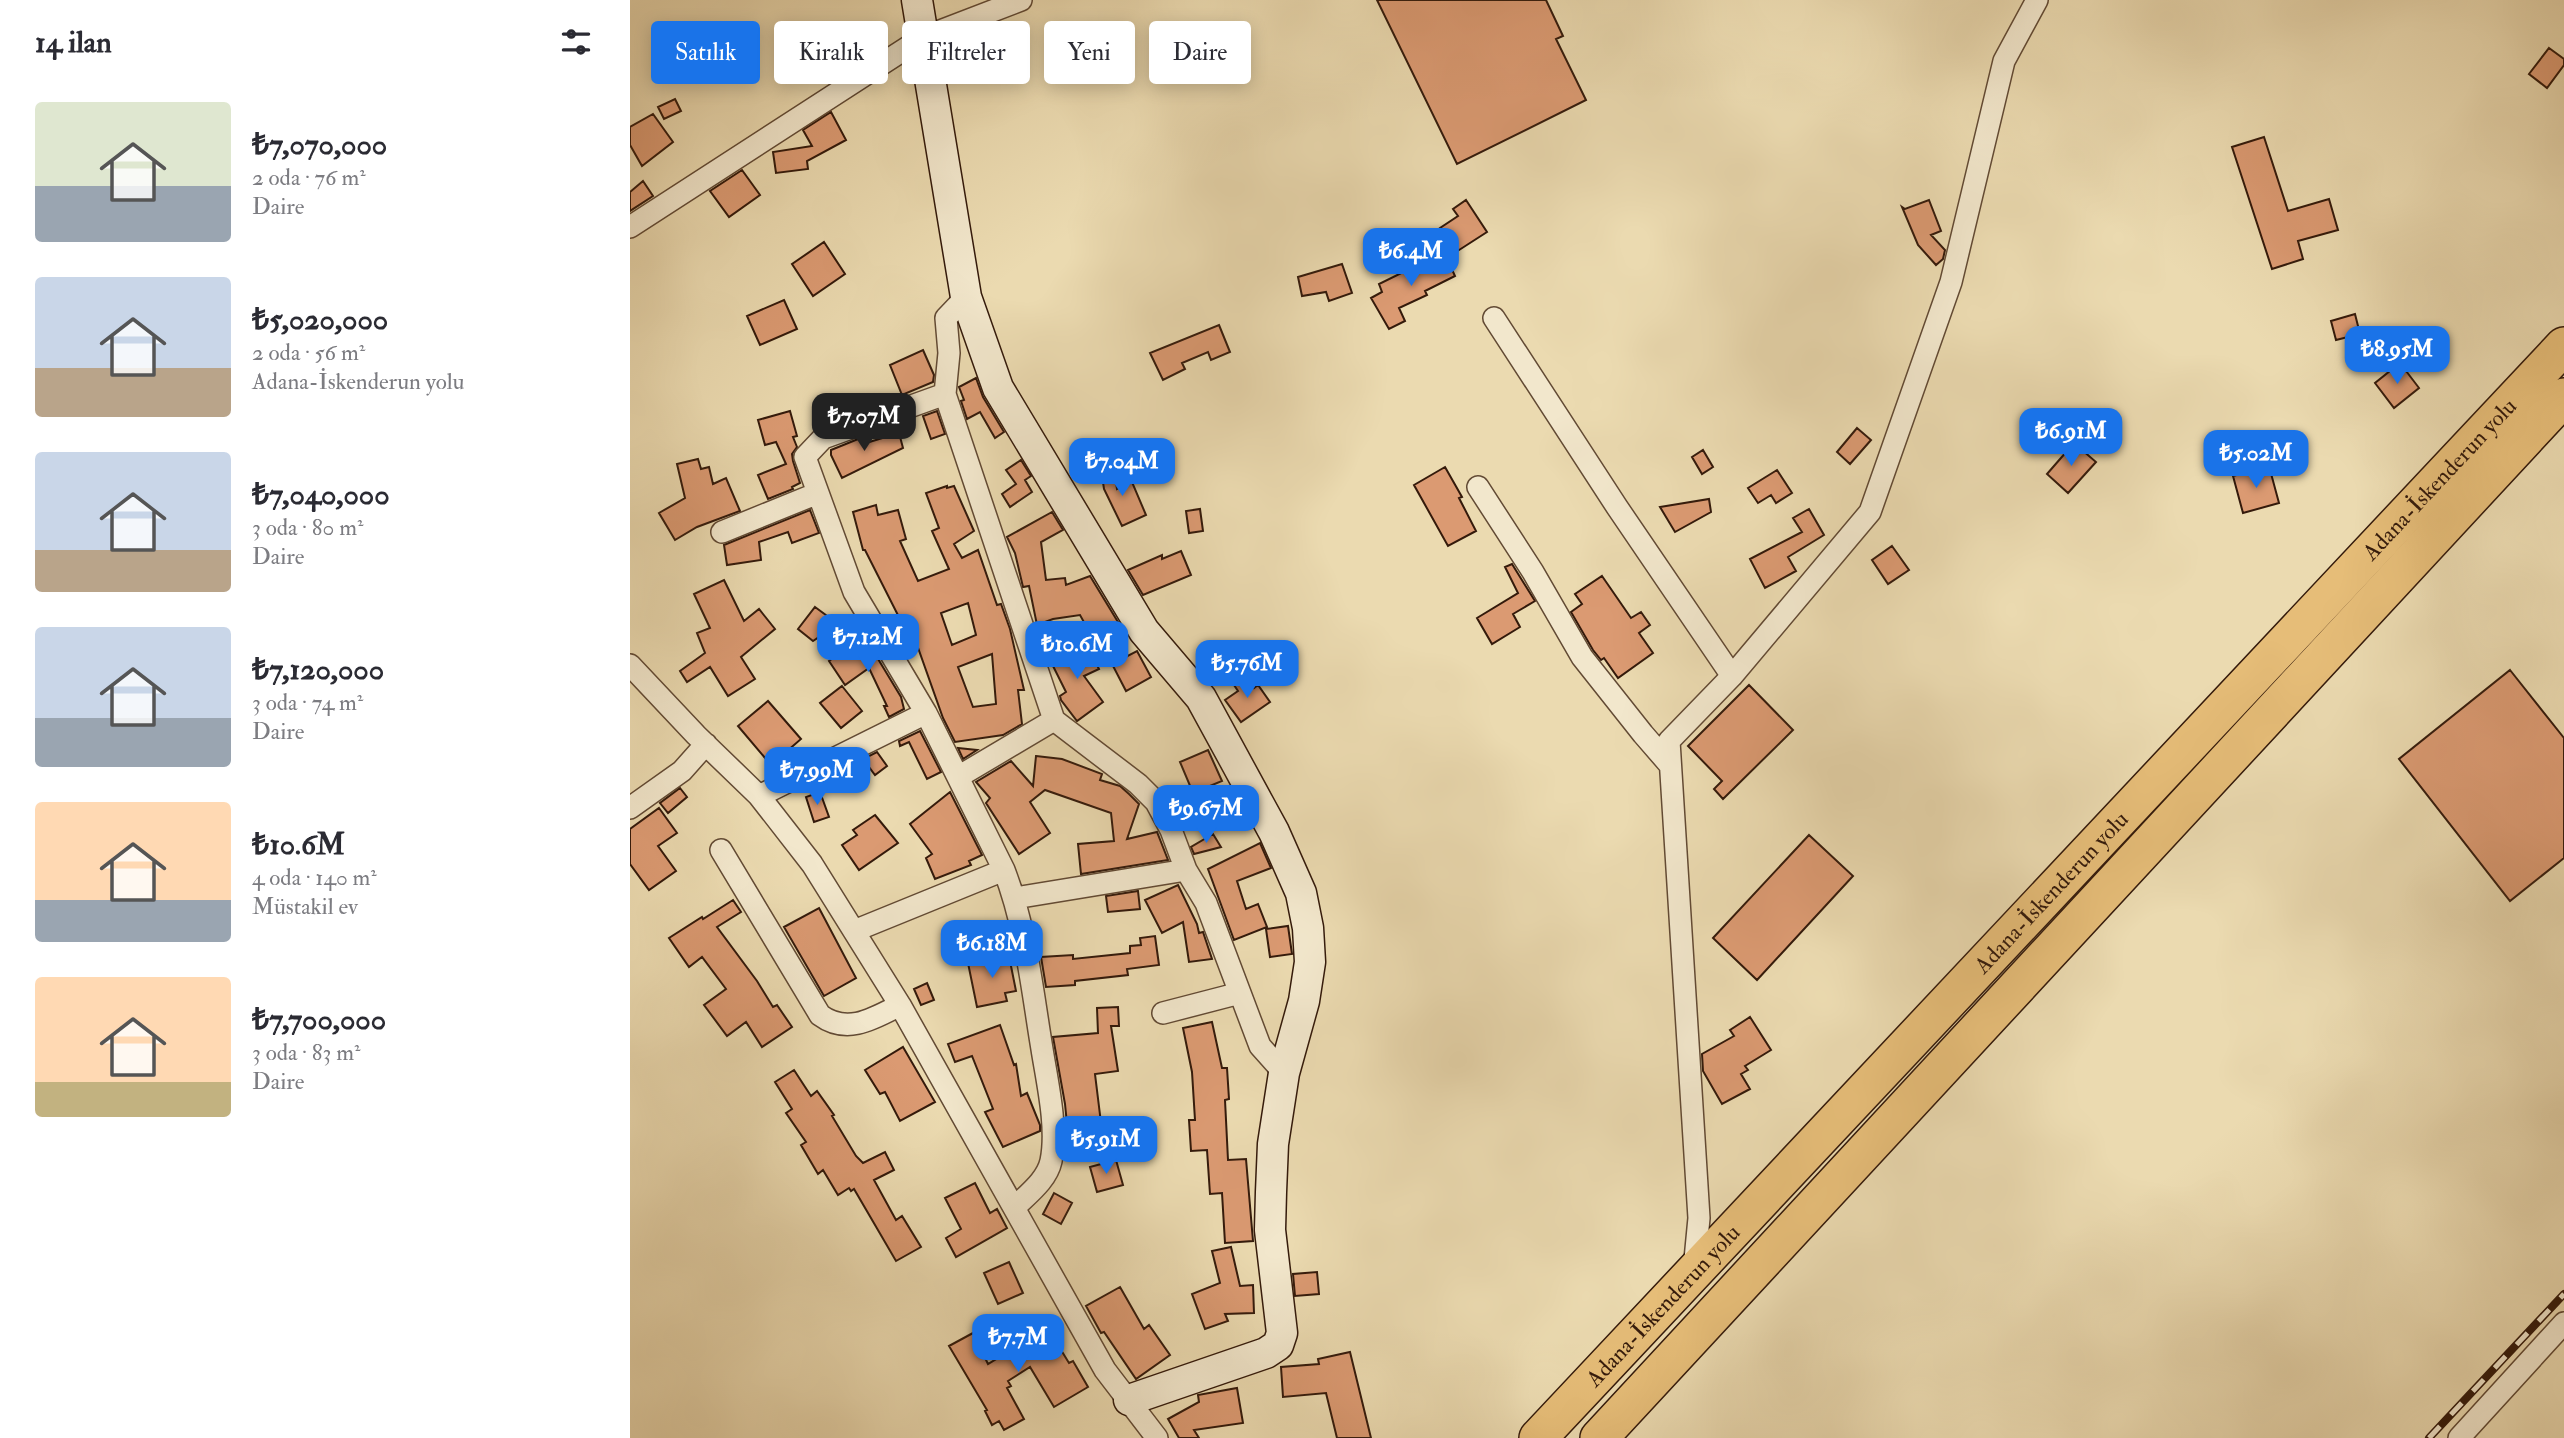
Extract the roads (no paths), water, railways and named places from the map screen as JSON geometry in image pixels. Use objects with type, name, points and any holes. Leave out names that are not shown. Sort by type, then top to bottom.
[{"type":"highway","name":"Adana-İskenderun yolu","points":[[1538,1438],[2564,346]]},
{"type":"highway","points":[[1599,1438],[2564,397]]},
{"type":"street","points":[[917,0],[920,21]]},
{"type":"street","points":[[966,21],[1021,0]]},
{"type":"street","points":[[1694,1272],[1699,1218],[1669,741],[1732,676],[1870,512],[1951,282],[2004,61],[2037,0]]},
{"type":"street","points":[[630,227],[902,51]]},
{"type":"street","points":[[930,84],[966,297],[998,388],[1144,631],[1201,698],[1274,832],[1301,893],[1308,928],[1310,962],[1304,1001],[1284,1073],[1273,1144],[1270,1230],[1282,1333],[1278,1345],[1266,1353],[1129,1400]]},
{"type":"street","points":[[966,297],[946,318],[950,354],[946,394],[1054,720],[1138,784],[1156,802],[1171,830],[1186,870],[1206,903],[1260,1046],[1284,1073]]},
{"type":"street","points":[[1494,318],[1617,507],[1732,676]]},
{"type":"street","points":[[946,394],[823,438],[805,457],[855,592],[926,713],[1004,870],[1015,898],[1027,954],[1053,1140],[1051,1163],[1043,1178],[1015,1207]]},
{"type":"street","points":[[1478,487],[1534,572],[1582,657],[1670,764]]},
{"type":"street","points":[[722,532],[818,493]]},
{"type":"street","points":[[630,665],[759,796],[812,864],[900,1005],[1105,1370],[1157,1438]]},
{"type":"street","points":[[759,796],[926,713]]},
{"type":"street","points":[[958,778],[1054,720]]},
{"type":"street","points":[[630,808],[682,771],[706,744]]},
{"type":"street","points":[[721,850],[820,1014],[830,1022],[855,1024],[870,1020],[900,1005]]},
{"type":"street","points":[[854,931],[1004,870]]},
{"type":"street","points":[[1015,898],[1186,870]]},
{"type":"street","points":[[1163,1013],[1240,992]]},
{"type":"street","points":[[2459,1438],[2564,1323]]},
{"type":"railway","points":[[2429,1438],[2564,1294]]}]
